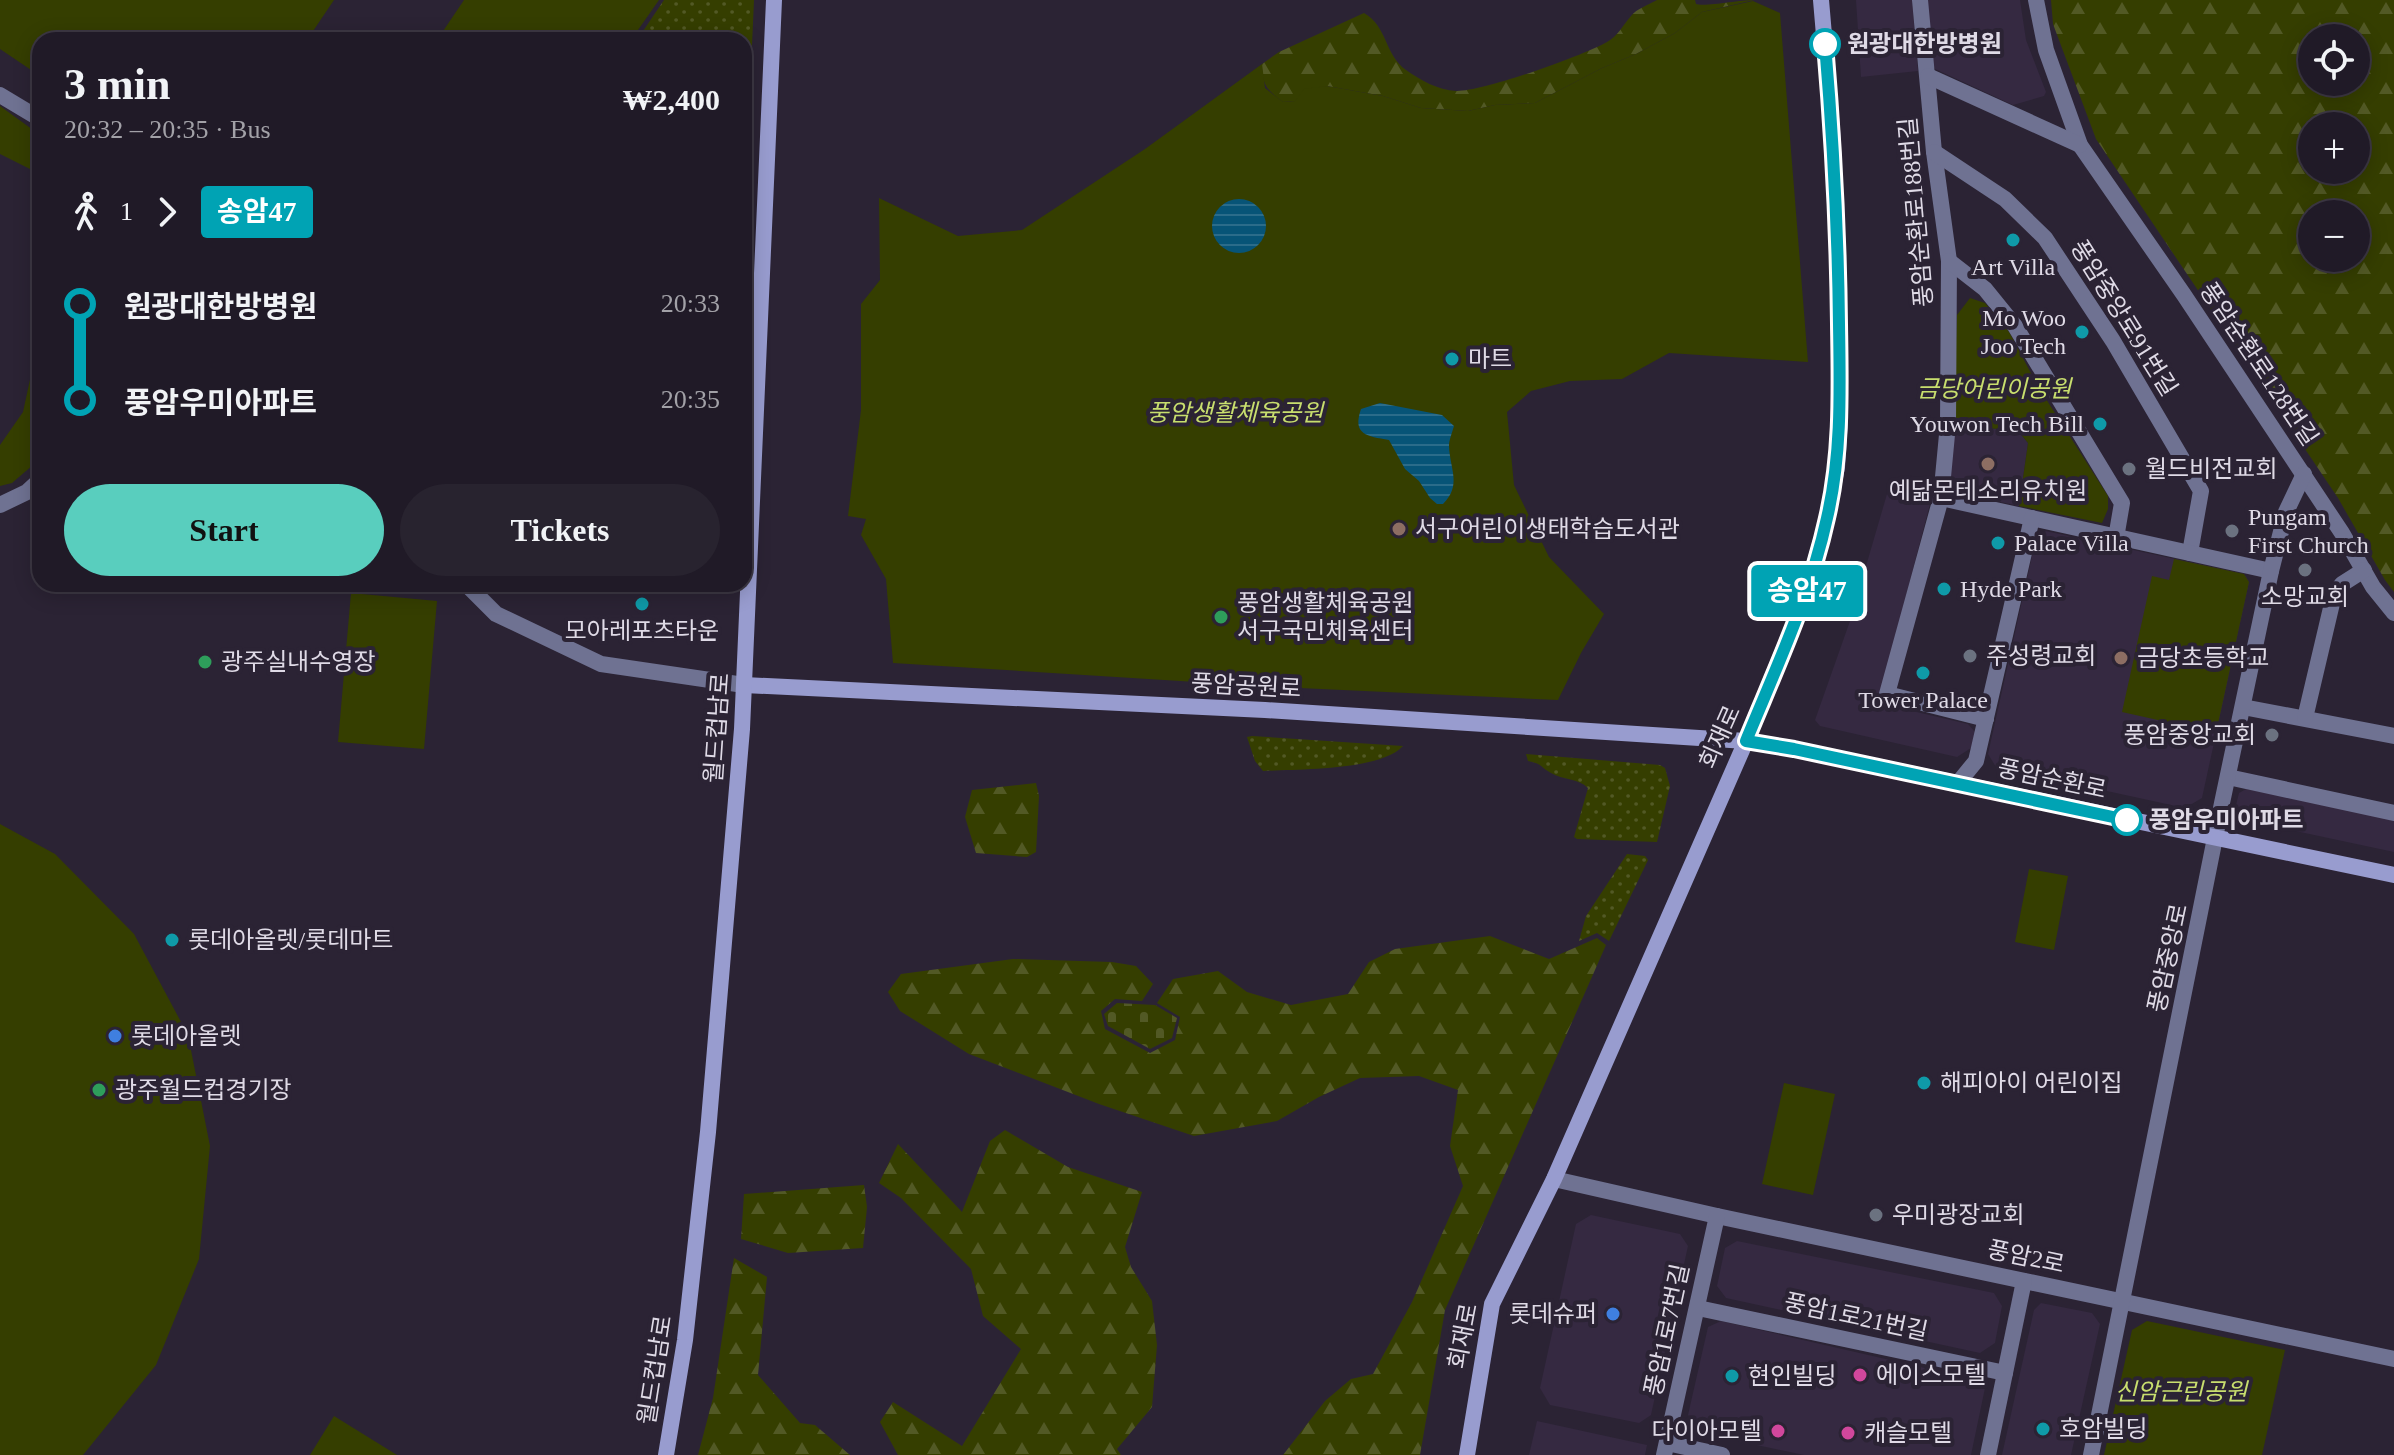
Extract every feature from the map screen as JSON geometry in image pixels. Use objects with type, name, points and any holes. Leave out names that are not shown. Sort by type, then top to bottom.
[{"type":"street","name":"월드컵남로","points":[[752,502],[774,0]]},
{"type":"street","name":"회재로","points":[[1467,1455],[1492,1304],[1554,1179],[1746,741],[1806,595],[1827,519],[1837,467],[1840,418],[1838,256],[1832,129],[1821,0]]},
{"type":"street","name":"풍암순환로188번길","points":[[1920,0],[1934,152],[1949,261],[1949,403],[1941,498],[1887,694],[1986,719]]},
{"type":"street","name":"풍암순환로128번길","points":[[2036,0],[2046,50],[2080,145],[2304,474],[2394,613]]},
{"type":"street","points":[[1928,76],[2080,145]]},
{"type":"street","points":[[0,95],[32,114]]},
{"type":"street","name":"풍암중앙로91번길","points":[[1934,152],[2005,199],[2045,238],[2113,341],[2201,491],[2190,553]]},
{"type":"street","points":[[1949,261],[1985,289],[2015,326],[2103,471],[2122,503],[2116,538]]},
{"type":"street","name":"풍암중앙로","points":[[2091,1455],[2271,571],[2286,512],[2304,474]]},
{"type":"street","points":[[0,505],[32,487]]},
{"type":"street","points":[[1941,498],[2271,571]]},
{"type":"street","points":[[1958,783],[1976,761],[2032,518]]},
{"type":"street","points":[[2305,718],[2334,595],[2342,584],[2364,570]]},
{"type":"street","points":[[474,592],[496,614],[601,664],[744,685]]},
{"type":"street","name":"월드컵남로","points":[[666,1455],[685,1340],[708,1132],[744,685],[748,592]]},
{"type":"street","name":"풍암공원로","points":[[744,685],[1265,710],[1746,741]]},
{"type":"street","points":[[2243,707],[2394,736]]},
{"type":"street","name":"풍암순환로","points":[[1746,741],[2394,875]]},
{"type":"street","points":[[2228,777],[2394,813]]},
{"type":"street","name":"풍암2로","points":[[1554,1179],[2394,1359]]},
{"type":"street","name":"풍암1로7번길","points":[[1665,1449],[1717,1216]]},
{"type":"street","points":[[1988,1455],[2024,1281]]},
{"type":"street","name":"풍암1로21번길","points":[[1698,1308],[2005,1373]]},
{"type":"street","points":[[1665,1449],[1722,1455]]},
{"type":"shaded area","points":[[1856,0],[1912,0],[1918,71],[1861,77]]},
{"type":"shaded area","points":[[1925,0],[2020,0],[2026,40],[2046,92],[2044,96],[2013,105],[1935,69],[1931,62]]},
{"type":"shaded area","name":"예닮몬테소리유치원","points":[[1953,423],[2019,432],[2028,443],[2019,506],[1954,492],[1949,484]]},
{"type":"shaded area","points":[[1887,494],[1930,504],[1878,703],[1968,724],[1975,732],[1971,748],[1957,757],[1820,726],[1815,720],[1850,621]]},
{"type":"shaded area","name":"금당초등학교","points":[[2046,531],[2244,574],[2249,582],[2202,798],[2185,808],[1996,767],[1988,754],[2036,538]]},
{"type":"shaded area","points":[[2246,789],[2394,820],[2394,852],[2243,820],[2235,809],[2239,793]]},
{"type":"shaded area","points":[[1591,1215],[1680,1234],[1688,1246],[1651,1415],[1639,1423],[1550,1405],[1540,1388],[1576,1224]]},
{"type":"shaded area","points":[[1737,1241],[1994,1293],[2002,1306],[1995,1343],[1980,1353],[1726,1298],[1717,1286],[1725,1248]]},
{"type":"shaded area","points":[[2041,1303],[2092,1313],[2100,1324],[2071,1455],[2002,1455],[2034,1310]]},
{"type":"shaded area","points":[[1721,1321],[1977,1380],[1985,1388],[1971,1455],[1804,1455],[1700,1433],[1688,1415],[1708,1327]]},
{"type":"shaded area","points":[[1537,1421],[1647,1445],[1645,1455],[1529,1455]]},
{"type":"green space","points":[[0,0],[334,0],[312,32],[32,32],[32,71],[0,49]]},
{"type":"green space","points":[[464,0],[659,0],[637,32],[442,32]]},
{"type":"green space","points":[[664,0],[754,0],[752,45],[752,32],[642,32]]},
{"type":"green space","points":[[1657,0],[1695,0],[1700,5],[1754,0],[1702,12],[1675,33],[1535,103],[1495,105],[1468,111],[1421,108],[1383,96],[1327,86],[1295,101],[1283,102],[1264,82],[1262,64],[1279,52],[1364,13],[1378,26],[1399,64],[1406,70],[1443,89],[1469,90],[1555,64],[1607,42],[1636,11]]},
{"type":"green space","points":[[2051,0],[2394,0],[2394,592],[2338,498],[2096,139],[2053,24]]},
{"type":"green space","name":"풍암생활체육공원","points":[[1753,1],[1780,13],[1808,362],[1669,353],[1622,379],[1570,381],[1531,391],[1507,412],[1514,485],[1549,557],[1604,614],[1558,700],[1278,687],[893,663],[886,579],[861,535],[866,519],[848,516],[861,410],[861,304],[880,280],[879,198],[958,236],[1022,230],[1145,149],[1262,64],[1265,88],[1283,102],[1295,101],[1304,89],[1327,86],[1383,96],[1421,108],[1468,111],[1495,105],[1535,103],[1675,33],[1702,12]]},
{"type":"green space","points":[[0,106],[32,129],[32,170],[0,154]]},
{"type":"green space","name":"금당어린이공원","points":[[1970,298],[1985,303],[2009,332],[2039,388],[2108,496],[2108,509],[2102,523],[2019,506],[2028,443],[2019,432],[1953,423],[1957,315]]},
{"type":"green space","points":[[32,370],[32,466],[12,483],[0,486],[0,445],[23,412]]},
{"type":"green space","points":[[2174,559],[2244,574],[2249,582],[2216,733],[2122,712],[2152,576],[2169,580]]},
{"type":"green space","points":[[351,593],[437,601],[424,749],[338,742]]},
{"type":"green space","points":[[1247,737],[1403,746],[1392,754],[1358,764],[1263,771],[1255,761]]},
{"type":"green space","points":[[1526,754],[1660,765],[1665,768],[1670,786],[1657,842],[1574,837],[1588,788],[1528,761]]},
{"type":"green space","points":[[1036,783],[1039,796],[1036,852],[1027,857],[976,853],[965,817],[972,790]]},
{"type":"green space","name":"광주월드컵경기장","points":[[0,824],[55,854],[134,934],[188,1035],[210,1146],[199,1259],[156,1365],[83,1455],[0,1455]]},
{"type":"green space","points":[[1627,854],[1645,856],[1648,860],[1609,941],[1597,933],[1579,941],[1586,916]]},
{"type":"green space","points":[[2029,869],[2068,876],[2054,950],[2015,942]]},
{"type":"green space","points":[[1490,936],[1549,959],[1597,938],[1606,945],[1445,1310],[1420,1455],[1283,1455],[1325,1401],[1351,1379],[1373,1374],[1412,1302],[1463,1186],[1450,1146],[1458,1090],[1419,1076],[1360,1078],[1277,1121],[1194,1136],[1099,1104],[969,1054],[900,1011],[888,992],[901,974],[1013,959],[1112,962],[1136,966],[1153,984],[1142,1001],[1115,999],[1101,1011],[1105,1029],[1150,1053],[1175,1040],[1180,1017],[1157,1003],[1173,979],[1218,971],[1247,992],[1291,1005],[1348,994],[1369,962],[1395,949]]},
{"type":"green space","points":[[1117,1003],[1155,1005],[1177,1018],[1172,1038],[1150,1049],[1108,1026],[1104,1014]]},
{"type":"green space","points":[[1784,1083],[1835,1094],[1813,1195],[1762,1184]]},
{"type":"green space","points":[[1005,1130],[1068,1167],[1142,1192],[1125,1247],[1131,1267],[1152,1301],[1157,1345],[1152,1407],[1117,1449],[1121,1455],[898,1455],[880,1422],[893,1402],[962,1446],[1021,1349],[983,1316],[971,1269],[901,1198],[879,1183],[898,1144],[962,1212],[990,1141]]},
{"type":"green space","points":[[864,1185],[867,1207],[863,1248],[788,1253],[741,1239],[744,1194]]},
{"type":"green space","points":[[734,1258],[767,1277],[758,1375],[800,1423],[815,1425],[850,1455],[698,1455],[713,1398]]},
{"type":"green space","name":"신암근린공원","points":[[2147,1321],[2285,1350],[2262,1455],[2104,1455],[2132,1330]]},
{"type":"green space","points":[[334,1416],[397,1455],[310,1455]]},
{"type":"water","points":[[1239,199],[1258,207],[1266,226],[1258,245],[1239,253],[1220,245],[1212,226],[1220,207]]},
{"type":"water","points":[[1380,403],[1442,415],[1454,426],[1449,446],[1454,484],[1443,504],[1437,504],[1430,498],[1419,481],[1405,469],[1389,440],[1368,435],[1360,429],[1361,409]]},
{"type":"bus line","name":"송암47","points":[[1825,44],[1838,256],[1840,418],[1837,467],[1827,519],[1806,595],[1746,741],[2127,820]]},
{"type":"place","name":"원광대한방병원","points":[[1825,44]]},
{"type":"place","name":"Art Villa","points":[[2013,240]]},
{"type":"place","name":"Mo Woo Joo Tech","points":[[2082,332]]},
{"type":"place","name":"마트","points":[[1452,359]]},
{"type":"place","name":"Youwon Tech Bill","points":[[2100,424]]},
{"type":"place","name":"예닮몬테소리유치원","points":[[1988,464]]},
{"type":"place","name":"월드비전교회","points":[[2129,469]]},
{"type":"place","name":"서구어린이생태학습도서관","points":[[1399,529]]},
{"type":"place","name":"Pungam First Church","points":[[2232,531]]},
{"type":"place","name":"Palace Villa","points":[[1998,543]]},
{"type":"place","name":"소망교회","points":[[2305,570]]},
{"type":"place","name":"Hyde Park","points":[[1944,589]]},
{"type":"place","name":"모아레포츠타운","points":[[642,604]]},
{"type":"place","name":"풍암생활체육공원 서구국민체육센터","points":[[1221,617]]},
{"type":"place","name":"주성령교회","points":[[1970,656]]},
{"type":"place","name":"금당초등학교","points":[[2121,658]]},
{"type":"place","name":"광주실내수영장","points":[[205,662]]},
{"type":"place","name":"Tower Palace","points":[[1923,673]]},
{"type":"place","name":"풍암중앙교회","points":[[2272,735]]},
{"type":"place","name":"풍암우미아파트","points":[[2127,820]]},
{"type":"place","name":"롯데아올렛/롯데마트","points":[[172,940]]},
{"type":"place","name":"롯데아올렛","points":[[115,1036]]},
{"type":"place","name":"해피아이 어린이집","points":[[1924,1083]]},
{"type":"place","name":"광주월드컵경기장","points":[[99,1090]]},
{"type":"place","name":"우미광장교회","points":[[1876,1215]]},
{"type":"place","name":"롯데슈퍼","points":[[1613,1314]]},
{"type":"place","name":"에이스모텔","points":[[1860,1375]]},
{"type":"place","name":"현인빌딩","points":[[1732,1376]]},
{"type":"place","name":"호암빌딩","points":[[2043,1429]]},
{"type":"place","name":"다이아모텔","points":[[1778,1431]]},
{"type":"place","name":"캐슬모텔","points":[[1848,1433]]}]
